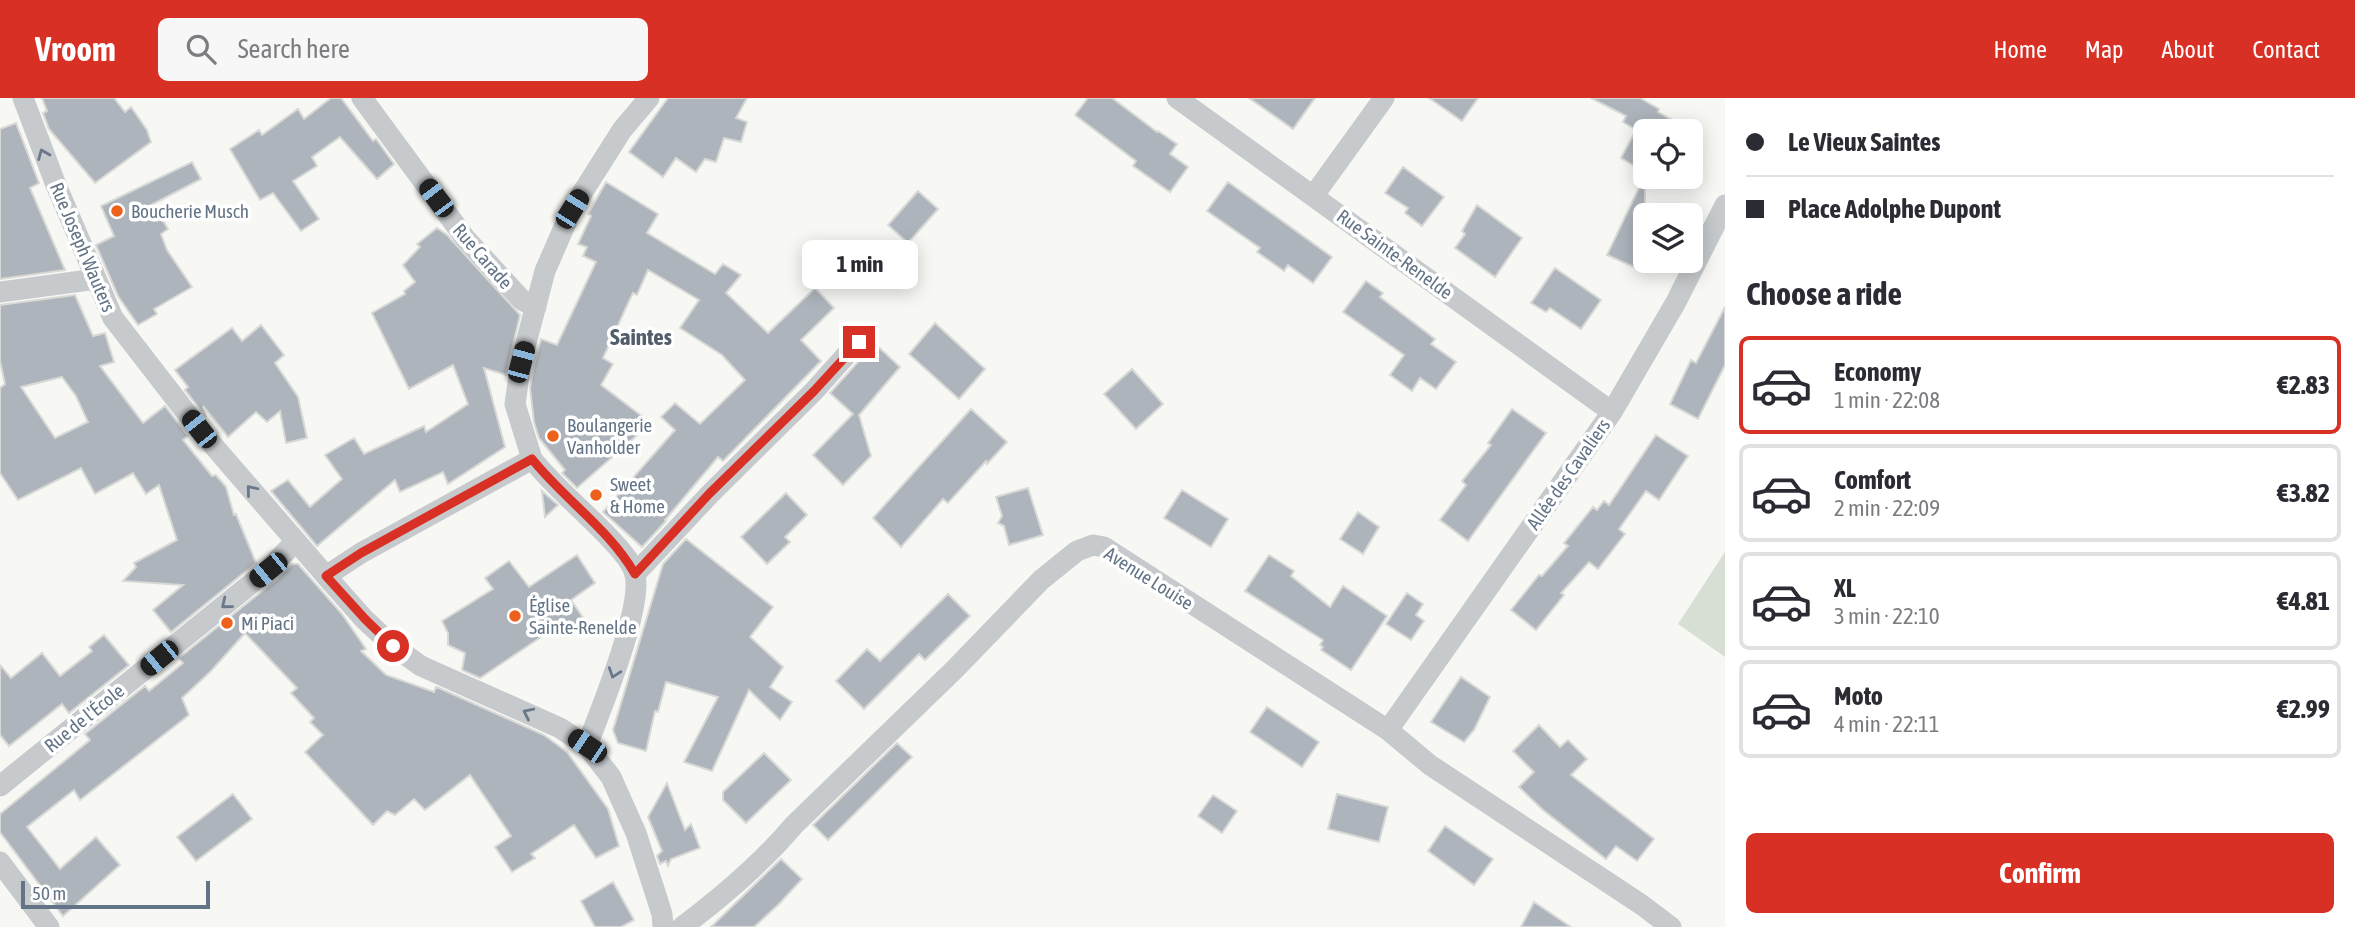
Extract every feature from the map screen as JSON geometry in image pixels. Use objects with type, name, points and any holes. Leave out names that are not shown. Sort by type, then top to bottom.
[{"type":"street","name":"Rue Joseph Wauters","points":[[23,98],[33,128],[113,318],[199,429],[295,542],[393,646],[421,666],[494,696],[559,728],[587,746],[611,776],[636,833],[662,914],[663,927]]},
{"type":"street","name":"Rue Carade","points":[[362,98],[466,238],[523,300],[536,307]]},
{"type":"street","points":[[587,746],[631,620],[636,589],[635,574],[623,553],[549,480],[532,459],[515,404],[521,362],[545,271],[572,209],[622,130],[649,98]]},
{"type":"street","name":"Rue Sainte-Renelde","points":[[1177,98],[1612,412]]},
{"type":"street","points":[[1314,195],[1384,98]]},
{"type":"street","name":"Allée des Cavaliers","points":[[1388,730],[1612,412],[1676,302],[1725,205]]},
{"type":"street","points":[[0,292],[96,279]]},
{"type":"street","points":[[635,574],[709,494],[814,391],[859,342]]},
{"type":"street","points":[[326,576],[361,553],[532,459]]},
{"type":"street","name":"Rue de l'École","points":[[0,786],[268,570],[295,542]]},
{"type":"street","name":"Avenue Louise","points":[[682,927],[715,902],[775,847],[1041,580],[1077,551],[1093,545],[1104,547],[1328,694],[1388,730],[1430,765],[1671,927]]},
{"type":"street","points":[[0,862],[49,927]]},
{"type":"shaded area","points":[[1725,552],[1725,657],[1678,624]]},
{"type":"building","points":[[42,98],[114,98],[125,112],[131,107],[147,130],[151,142],[95,183],[49,129],[43,113],[47,111]]},
{"type":"building","points":[[331,98],[341,98],[394,164],[377,179],[340,137],[312,157],[317,166],[293,181],[319,219],[301,231],[273,193],[260,200],[230,149],[259,130],[262,135],[298,109],[304,119]]},
{"type":"building","points":[[668,98],[747,98],[736,118],[747,122],[741,142],[724,138],[716,162],[705,159],[696,172],[676,158],[663,177],[629,152]]},
{"type":"building","points":[[1088,98],[1112,98],[1177,144],[1170,154],[1188,167],[1170,192],[1133,166],[1136,161],[1075,115]]},
{"type":"building","points":[[1249,98],[1315,98],[1293,129]]},
{"type":"building","points":[[1429,98],[1478,98],[1462,121]]},
{"type":"building","points":[[1591,98],[1640,98],[1671,119],[1633,119],[1633,128],[1623,122],[1626,116]]},
{"type":"building","points":[[16,123],[39,183],[30,188],[65,270],[0,279],[0,129]]},
{"type":"building","points":[[1633,136],[1633,165],[1621,158]]},
{"type":"building","points":[[192,162],[201,179],[153,204],[168,229],[161,234],[167,250],[192,287],[154,309],[157,314],[138,325],[118,296],[96,245],[114,236],[101,206]]},
{"type":"building","points":[[1403,167],[1444,197],[1422,226],[1405,213],[1408,208],[1385,193]]},
{"type":"building","points":[[606,182],[658,214],[647,233],[715,274],[723,264],[741,275],[726,293],[768,333],[815,288],[834,308],[801,340],[821,361],[723,461],[718,457],[642,547],[603,512],[675,430],[661,417],[675,403],[700,424],[745,380],[722,355],[680,328],[699,300],[648,270],[637,295],[633,293],[603,358],[613,364],[601,385],[651,423],[577,488],[562,473],[565,470],[539,438],[530,388],[541,339],[557,345],[596,262],[583,256],[587,247],[578,244],[591,216],[588,214]]},
{"type":"building","points":[[1228,182],[1332,257],[1313,283],[1288,265],[1284,271],[1257,252],[1260,248],[1207,211]]},
{"type":"building","points":[[1638,189],[1645,189],[1645,203],[1633,203],[1633,267],[1607,255]]},
{"type":"building","points":[[918,191],[938,209],[908,243],[888,225]]},
{"type":"building","points":[[1477,205],[1522,238],[1495,277],[1455,248],[1465,234],[1462,231]]},
{"type":"building","points":[[437,228],[447,235],[520,315],[506,375],[484,368],[505,447],[448,484],[443,472],[400,492],[395,480],[317,546],[271,491],[288,480],[310,507],[342,479],[325,455],[354,438],[364,454],[424,426],[426,432],[468,404],[453,365],[409,389],[372,313],[405,294],[404,291],[415,282],[403,265],[420,247],[417,244]]},
{"type":"building","points":[[1555,268],[1601,300],[1581,329],[1550,308],[1546,312],[1531,303]]},
{"type":"building","points":[[1366,281],[1383,293],[1380,297],[1435,339],[1431,344],[1456,362],[1436,389],[1420,378],[1412,391],[1390,375],[1404,355],[1343,312]]},
{"type":"building","points":[[75,295],[93,336],[105,333],[114,362],[100,366],[143,423],[165,406],[188,436],[183,440],[212,476],[216,475],[226,487],[234,515],[236,514],[256,563],[171,632],[153,610],[183,585],[123,581],[136,567],[134,563],[177,540],[159,485],[146,494],[133,473],[95,494],[81,468],[18,500],[0,473],[0,388],[5,384],[0,361],[0,305]],"holes":[[[62,377],[76,396],[88,422],[55,438],[21,387]]]},
{"type":"building","points":[[1725,307],[1725,365],[1698,419],[1670,404],[1691,360],[1696,363]]},
{"type":"building","points":[[935,323],[985,369],[959,399],[909,354]]},
{"type":"building","points":[[261,325],[284,355],[275,363],[298,397],[307,438],[286,443],[280,411],[267,422],[256,412],[228,437],[203,406],[206,417],[185,390],[188,387],[175,370],[232,328],[242,341]]},
{"type":"building","points":[[872,341],[900,367],[859,415],[871,456],[843,485],[813,455],[853,414],[830,393],[868,351]]},
{"type":"building","points":[[1132,369],[1163,404],[1136,429],[1104,394]]},
{"type":"building","points":[[971,409],[1007,442],[948,503],[943,499],[901,547],[873,518]]},
{"type":"building","points":[[1512,409],[1546,433],[1468,541],[1440,520],[1466,485],[1462,481],[1491,445],[1488,443]]},
{"type":"building","points":[[1656,435],[1688,456],[1659,500],[1646,491],[1619,529],[1625,534],[1598,569],[1589,562],[1561,593],[1564,595],[1536,630],[1511,610],[1539,575],[1542,576],[1568,546],[1564,543],[1593,507],[1597,510],[1604,501],[1609,505]]},
{"type":"building","points":[[1028,488],[1043,535],[1009,545],[1004,526],[998,523],[1002,516],[996,497]]},
{"type":"building","points":[[1182,490],[1228,519],[1211,547],[1164,518]]},
{"type":"building","points":[[542,491],[558,505],[545,517]]},
{"type":"building","points":[[786,493],[807,515],[785,537],[790,542],[767,564],[741,537]]},
{"type":"building","points":[[1358,512],[1379,527],[1363,554],[1340,539]]},
{"type":"building","points":[[686,539],[773,607],[750,637],[783,667],[770,687],[792,702],[780,720],[749,690],[712,771],[684,762],[718,697],[666,682],[658,712],[655,711],[646,751],[618,743],[613,730],[663,564]]},
{"type":"building","name":"Église Sainte-Renelde","points":[[577,555],[595,583],[571,600],[584,619],[558,636],[553,629],[480,678],[462,670],[465,653],[448,645],[448,633],[442,621],[493,589],[485,578],[509,561],[529,587]]},
{"type":"building","points":[[1269,555],[1294,571],[1291,576],[1330,607],[1343,586],[1387,616],[1351,670],[1321,650],[1323,640],[1245,591]]},
{"type":"building","points":[[292,564],[298,564],[342,614],[366,649],[361,651],[386,675],[434,692],[436,687],[439,688],[544,735],[567,752],[608,809],[619,846],[596,858],[574,825],[531,854],[535,858],[512,872],[495,847],[511,836],[470,775],[425,810],[414,799],[395,815],[387,811],[373,825],[305,752],[323,735],[310,722],[314,718],[291,693],[297,688],[245,633],[182,698],[189,715],[80,800],[74,790],[27,827],[60,869],[96,837],[120,865],[63,916],[0,832],[0,814],[90,740],[85,734],[145,686],[149,691],[183,663],[179,658]]},
{"type":"building","points":[[1407,593],[1423,604],[1416,615],[1424,621],[1411,640],[1386,624]]},
{"type":"building","points":[[948,594],[970,616],[925,660],[919,654],[864,709],[836,681],[867,649],[880,661]]},
{"type":"building","points":[[104,635],[129,665],[69,713],[62,704],[9,746],[0,735],[0,665],[11,678],[42,653],[60,676],[92,651],[89,647]]},
{"type":"building","points":[[1461,677],[1490,697],[1474,730],[1464,742],[1431,722]]},
{"type":"building","points":[[1267,707],[1319,742],[1302,767],[1250,732]]},
{"type":"building","points":[[1539,725],[1560,747],[1568,740],[1587,759],[1571,775],[1654,839],[1637,861],[1616,846],[1606,859],[1543,810],[1519,787],[1534,772],[1513,751]]},
{"type":"building","points":[[897,743],[912,757],[828,840],[813,825]]},
{"type":"building","points":[[764,753],[791,780],[746,823],[723,800],[723,792]]},
{"type":"building","points":[[667,783],[685,830],[691,824],[700,848],[671,859],[668,866],[666,861],[660,864],[657,856],[662,851],[648,817]]},
{"type":"building","points":[[233,794],[252,819],[196,861],[177,837]]},
{"type":"building","points":[[1337,794],[1388,807],[1379,842],[1328,829]]},
{"type":"building","points":[[1213,795],[1237,811],[1222,833],[1198,816]]},
{"type":"building","points":[[1445,826],[1493,859],[1474,885],[1428,851]]},
{"type":"building","points":[[781,859],[802,879],[779,904],[754,927],[711,927]]},
{"type":"building","points":[[613,882],[634,920],[621,927],[595,927],[581,901]]},
{"type":"building","points":[[1534,902],[1571,927],[1521,927]]},
{"type":"place","name":"Boucherie Musch","points":[[117,211]]},
{"type":"place","name":"Boulangerie Vanholder","points":[[553,436]]},
{"type":"place","name":"Sweet & Home","points":[[596,495]]},
{"type":"place","name":"Église Sainte-Renelde","points":[[515,616]]},
{"type":"place","name":"Mi Piaci","points":[[227,623]]},
{"type":"district","name":"Saintes","points":[[641,337]]},
{"type":"route","points":[[393,646],[326,576],[361,553],[532,459],[549,480],[623,553],[635,574],[709,494],[814,391],[859,342]]}]
